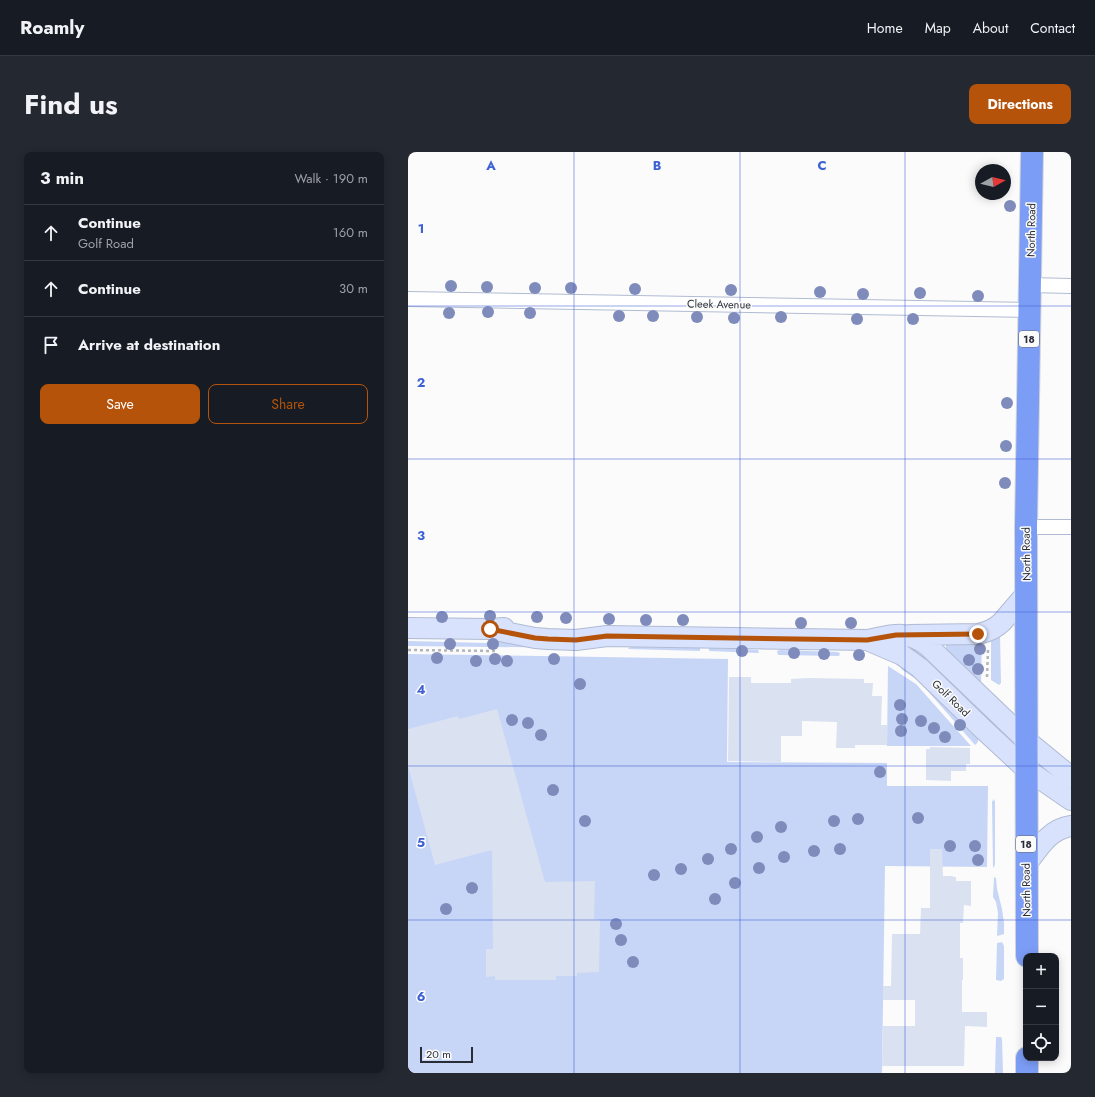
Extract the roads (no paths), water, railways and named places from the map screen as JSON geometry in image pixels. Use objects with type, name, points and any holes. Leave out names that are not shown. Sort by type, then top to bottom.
[{"type":"highway","name":"North Road","points":[[1027,953],[1026,526],[1032,152]]},
{"type":"highway","points":[[1027,1061],[1027,1073]]},
{"type":"street","points":[[1029,285],[1071,286]]},
{"type":"street","name":"Cleek Avenue","points":[[408,299],[1029,310]]},
{"type":"street","points":[[1026,526],[1071,527]]},
{"type":"street","points":[[908,635],[978,634],[988,632],[998,627],[1027,593]]},
{"type":"street","name":"Golf Road","points":[[408,628],[490,629],[535,638],[576,640],[607,636],[867,640],[896,635],[908,635],[921,640],[928,646],[1026,740],[1071,777]]},
{"type":"street","name":"Golf Road","points":[[867,640],[902,655],[920,668],[1026,769],[1071,800]]},
{"type":"street","points":[[1026,865],[1047,838],[1063,827],[1071,826]]}]
